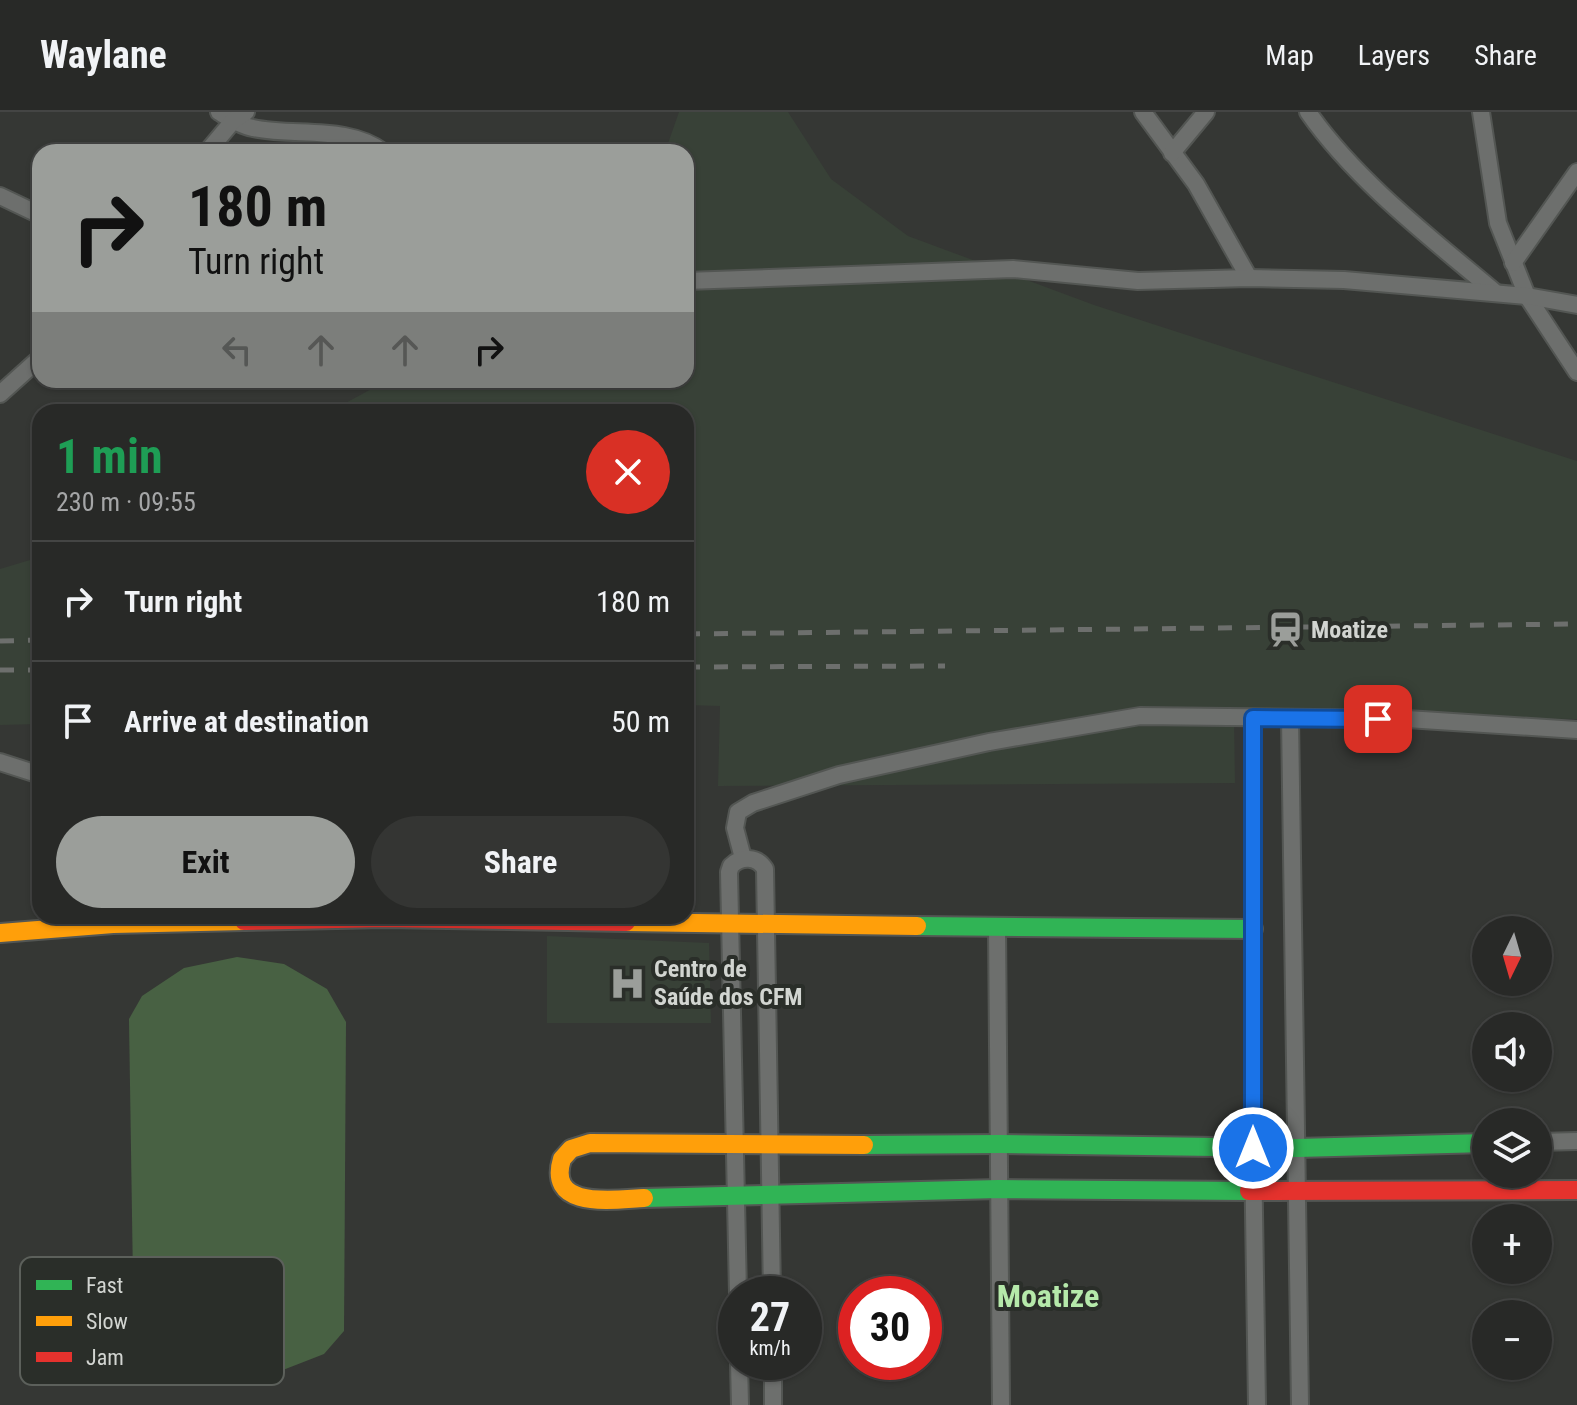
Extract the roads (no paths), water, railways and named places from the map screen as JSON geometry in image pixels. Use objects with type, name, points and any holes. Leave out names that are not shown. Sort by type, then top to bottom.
[{"type":"street","points":[[1143,112],[1196,184],[1249,278]]},
{"type":"street","points":[[1172,153],[1206,112]]},
{"type":"street","points":[[1308,112],[1358,170],[1418,228],[1496,293]]},
{"type":"street","points":[[1481,112],[1498,223],[1527,296],[1577,372]]},
{"type":"street","points":[[213,144],[233,115],[251,128],[347,137],[373,144]]},
{"type":"street","points":[[1513,263],[1577,172]]},
{"type":"street","points":[[0,196],[32,211]]},
{"type":"street","points":[[694,281],[1013,269],[1138,281],[1249,278],[1344,280],[1527,296],[1577,305]]},
{"type":"street","points":[[0,394],[32,365]]},
{"type":"street","points":[[743,858],[735,828],[738,812],[753,803],[839,775],[989,742],[1140,716],[1422,720],[1577,730]]},
{"type":"street","points":[[1253,718],[1253,1148],[1257,1405]]},
{"type":"street","points":[[1290,718],[1300,1405]]},
{"type":"street","points":[[0,762],[32,772]]},
{"type":"street","points":[[738,1276],[729,872],[731,866],[743,858],[756,860],[765,869],[772,1276]]},
{"type":"street","points":[[694,923],[1253,929]]},
{"type":"street","points":[[0,933],[113,924]]},
{"type":"street","points":[[997,926],[1001,1405]]},
{"type":"street","points":[[1552,1142],[1577,1141]]},
{"type":"street","points":[[1472,1143],[1253,1148],[590,1143],[574,1147],[563,1155],[560,1166],[565,1186],[582,1200],[999,1189],[1577,1190]]},
{"type":"street","points":[[739,1380],[740,1405]]},
{"type":"street","points":[[773,1380],[773,1405]]},
{"type":"railway","points":[[694,634],[1577,624]]},
{"type":"railway","points":[[0,641],[32,640]]},
{"type":"railway","points":[[694,667],[945,666]]},
{"type":"railway","points":[[0,670],[32,670]]},
{"type":"place","name":"Moatize","points":[[1285,630]]},
{"type":"place","name":"Centro de Saúde dos CFM","points":[[628,983]]},
{"type":"district","name":"Moatize","points":[[1048,1296]]}]
